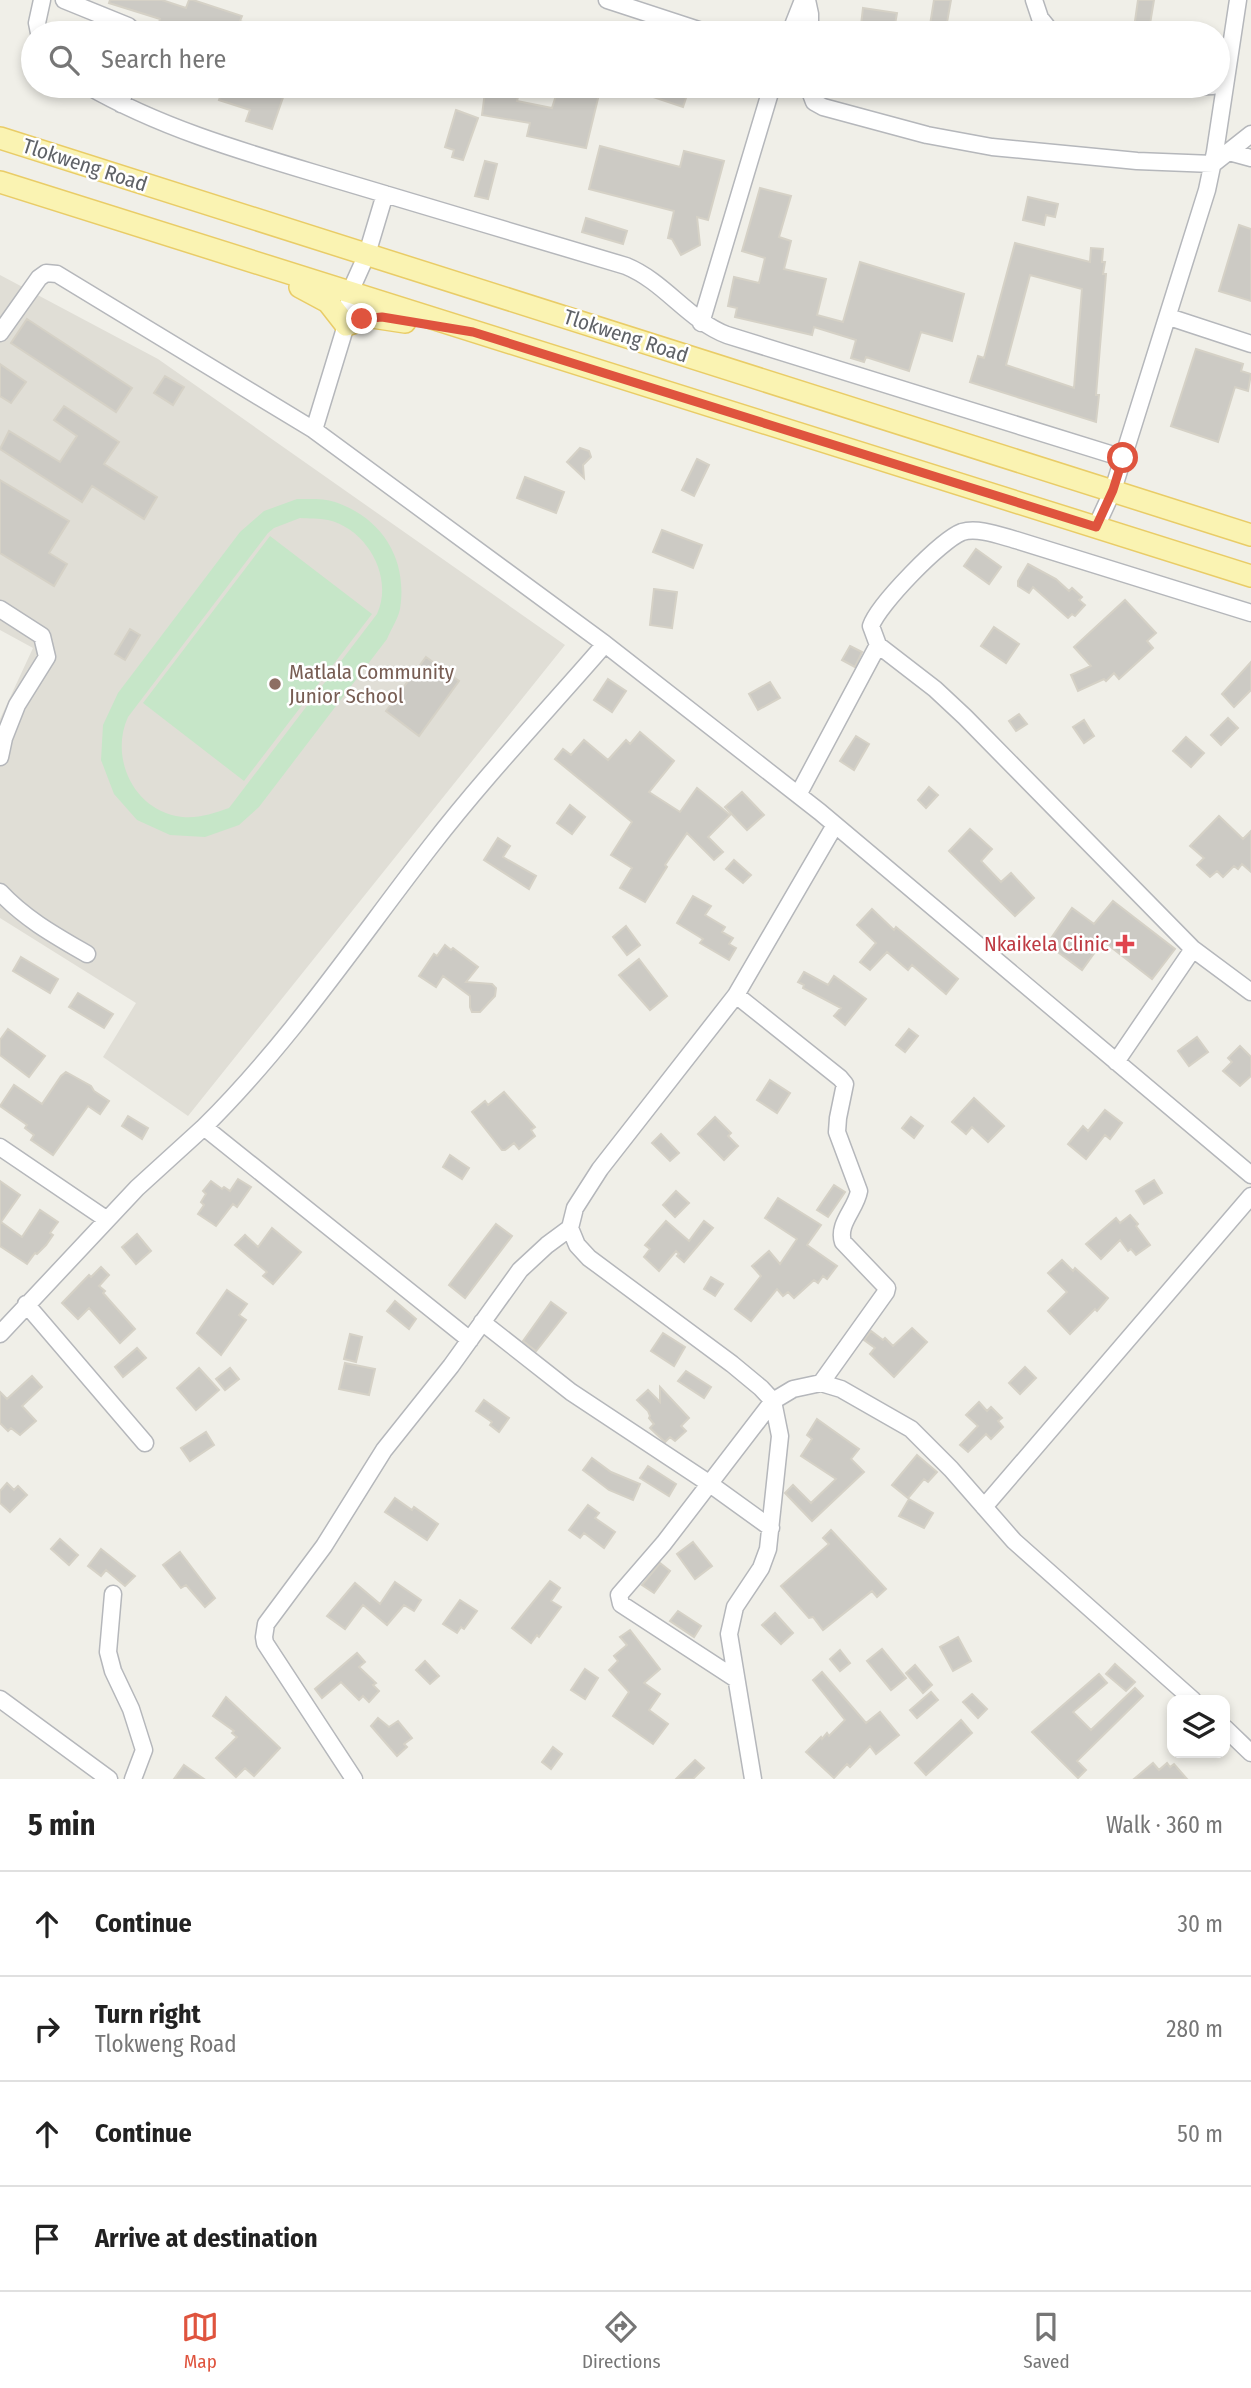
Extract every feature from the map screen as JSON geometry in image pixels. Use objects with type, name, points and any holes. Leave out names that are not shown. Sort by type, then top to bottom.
[{"type":"main road","name":"Tlokweng Road","points":[[0,138],[1251,535]]},
{"type":"main road","name":"Tlokweng Road","points":[[0,182],[1251,576]]},
{"type":"main road","points":[[232,255],[271,277],[320,297],[335,308],[346,325],[362,319],[382,317],[473,332]]},
{"type":"street","points":[[37,21],[42,0]]},
{"type":"street","points":[[64,0],[116,21]]},
{"type":"street","points":[[607,0],[671,21]]},
{"type":"street","points":[[795,21],[805,0]]},
{"type":"street","points":[[805,0],[810,21]]},
{"type":"street","points":[[1034,0],[1042,21]]},
{"type":"street","points":[[1230,36],[1238,0]]},
{"type":"street","points":[[110,98],[191,133],[644,273],[701,323],[727,335],[1123,458]]},
{"type":"street","points":[[121,104],[122,98]]},
{"type":"street","points":[[701,323],[768,98]]},
{"type":"street","points":[[812,98],[823,107],[928,135],[1056,155],[1213,164],[1251,134]]},
{"type":"street","points":[[1096,527],[1113,490],[1169,317],[1213,164],[1218,98]]},
{"type":"street","points":[[1229,152],[1251,158]]},
{"type":"street","points":[[314,430],[346,325],[350,292],[368,254],[385,194]]},
{"type":"street","points":[[0,333],[7,308],[42,275],[57,274],[314,430],[605,643],[798,795],[1251,1175]]},
{"type":"street","points":[[1169,317],[1251,344]]},
{"type":"street","points":[[1251,612],[1016,540],[977,531],[964,531],[939,547],[873,618],[871,626],[878,645],[965,717],[1193,949],[1251,992]]},
{"type":"street","points":[[0,609],[42,636],[47,657],[17,705],[4,738],[0,757]]},
{"type":"street","points":[[0,1334],[106,1219],[204,1127],[258,1071],[484,779],[542,717],[605,643]]},
{"type":"street","points":[[798,795],[878,645]]},
{"type":"street","points":[[753,1779],[730,1646],[735,1607],[761,1568],[768,1549],[780,1436],[773,1401],[732,1364],[589,1258],[577,1245],[570,1228],[575,1208],[600,1169],[736,995],[835,825]]},
{"type":"street","points":[[0,892],[14,907],[51,934],[87,954]]},
{"type":"street","points":[[1116,1062],[1193,949]]},
{"type":"street","points":[[736,995],[845,1084],[837,1132],[859,1191],[841,1235],[843,1242],[887,1288],[821,1382]]},
{"type":"street","points":[[204,1127],[470,1339]]},
{"type":"street","points":[[0,1147],[106,1219]]},
{"type":"street","points":[[984,1507],[1251,1196]]},
{"type":"street","points":[[354,1779],[265,1643],[264,1631],[268,1618],[324,1546],[384,1450],[520,1270],[570,1228]]},
{"type":"street","points":[[26,1304],[145,1443]]},
{"type":"street","points":[[482,1322],[571,1392],[771,1528]]},
{"type":"street","points":[[736,1679],[621,1604],[620,1592],[664,1543],[773,1401],[793,1390],[821,1382],[841,1389],[911,1429],[928,1444],[1028,1555],[1187,1695]]},
{"type":"street","points":[[113,1594],[108,1652],[144,1750],[133,1779]]},
{"type":"street","points":[[0,1699],[109,1779]]},
{"type":"street","points":[[1230,1733],[1251,1754]]},
{"type":"shaded area","name":"Matlala Community Junior School","points":[[0,275],[158,359],[565,645],[188,1116],[103,1057],[136,1003],[0,918],[0,719],[33,648],[0,630]]},
{"type":"green space","points":[[297,499],[321,499],[352,509],[366,518],[388,543],[395,557],[400,573],[399,613],[387,639],[259,807],[239,825],[205,837],[170,835],[137,820],[114,794],[101,760],[103,725],[118,693],[240,532],[264,511]],"holes":[[[300,518],[325,519],[342,525],[365,544],[374,556],[382,585],[377,614],[229,808],[190,817],[161,811],[147,802],[129,778],[122,748],[128,717],[268,533]]]},
{"type":"green space","points":[[270,536],[372,614],[244,781],[143,703]]},
{"type":"building","points":[[110,0],[162,0],[186,8],[189,0],[193,0],[242,16],[240,21],[159,21],[109,3]]},
{"type":"building","points":[[934,0],[951,0],[947,21],[931,21]]},
{"type":"building","points":[[1138,0],[1154,0],[1150,21],[1135,21]]},
{"type":"building","points":[[863,8],[897,13],[896,21],[861,21]]},
{"type":"building","points":[[283,98],[272,129],[246,121],[250,110],[219,100]]},
{"type":"building","points":[[484,98],[518,98],[517,101],[552,108],[555,98],[598,98],[586,148],[527,136],[530,123],[482,115]]},
{"type":"building","points":[[656,98],[686,98],[683,107]]},
{"type":"building","points":[[456,110],[478,118],[463,160],[452,157],[454,150],[445,147]]},
{"type":"building","points":[[600,146],[680,167],[684,151],[724,161],[708,220],[697,217],[700,245],[681,255],[672,239],[668,238],[674,211],[589,189]]},
{"type":"building","points":[[485,161],[497,164],[488,199],[475,196]]},
{"type":"building","points":[[760,188],[791,196],[779,237],[791,241],[784,269],[826,279],[817,315],[843,322],[860,262],[964,294],[952,341],[921,332],[909,371],[866,357],[864,362],[851,358],[856,340],[814,327],[812,335],[735,317],[737,308],[728,306],[734,277],[759,283],[765,258],[742,251]]},
{"type":"building","points":[[1028,197],[1058,204],[1055,217],[1046,215],[1044,225],[1023,220]]},
{"type":"building","points":[[586,218],[627,231],[623,244],[582,232]]},
{"type":"building","points":[[1239,225],[1251,229],[1251,301],[1219,291]]},
{"type":"building","points":[[1015,243],[1090,262],[1091,248],[1103,249],[1103,274],[1106,274],[1096,422],[970,382],[978,356],[984,358]],"holes":[[[1030,275],[1082,289],[1074,388],[1006,365]]]},
{"type":"building","points":[[27,319],[132,388],[116,412],[11,343]]},
{"type":"building","points":[[1196,349],[1243,364],[1241,371],[1251,374],[1248,391],[1235,387],[1218,442],[1171,426]]},
{"type":"building","points":[[0,364],[26,382],[11,403],[0,396]]},
{"type":"building","points":[[165,376],[184,387],[173,405],[154,393]]},
{"type":"building","points":[[64,406],[119,442],[104,464],[157,497],[144,519],[92,486],[82,502],[0,449],[9,431],[60,462],[77,436],[54,420]]},
{"type":"building","points":[[580,448],[589,451],[591,457],[583,465],[584,478],[567,462]]},
{"type":"building","points":[[697,459],[709,465],[694,496],[682,490]]},
{"type":"building","points":[[525,477],[564,492],[556,513],[517,498]]},
{"type":"building","points":[[0,480],[69,521],[49,553],[67,564],[54,586],[0,553]]},
{"type":"building","points":[[662,530],[702,545],[693,568],[653,552]]},
{"type":"building","points":[[976,549],[1001,567],[989,584],[964,566]]},
{"type":"building","points":[[1028,564],[1056,579],[1069,591],[1072,588],[1082,597],[1079,600],[1085,605],[1075,616],[1072,614],[1068,618],[1033,587],[1029,593],[1018,586]]},
{"type":"building","points":[[654,589],[677,592],[672,628],[650,625]]},
{"type":"building","points":[[1125,600],[1156,633],[1147,641],[1153,648],[1119,679],[1114,673],[1106,681],[1104,679],[1078,691],[1071,675],[1091,666],[1074,647]]},
{"type":"building","points":[[994,627],[1019,644],[1006,663],[981,646]]},
{"type":"building","points":[[130,629],[140,635],[125,660],[115,654]]},
{"type":"building","points":[[850,646],[862,652],[855,667],[842,660]]},
{"type":"building","points":[[426,657],[459,681],[419,736],[386,711]]},
{"type":"building","points":[[1251,662],[1251,690],[1234,707],[1222,694]]},
{"type":"building","points":[[608,679],[626,691],[612,712],[594,700]]},
{"type":"building","points":[[770,682],[780,698],[758,710],[749,694]]},
{"type":"building","points":[[1019,714],[1027,724],[1016,731],[1009,721]]},
{"type":"building","points":[[1228,718],[1238,728],[1221,745],[1211,735]]},
{"type":"building","points":[[1084,720],[1094,736],[1084,743],[1073,727]]},
{"type":"building","points":[[640,732],[674,761],[649,792],[680,812],[697,788],[730,815],[708,837],[723,852],[714,860],[687,833],[665,865],[667,867],[645,902],[620,888],[632,868],[611,855],[632,822],[555,759],[563,749],[571,755],[584,740],[608,760],[626,740],[630,744]]},
{"type":"building","points":[[856,736],[869,744],[854,770],[840,761]]},
{"type":"building","points":[[1186,737],[1204,753],[1191,767],[1173,751]]},
{"type":"building","points":[[929,787],[938,795],[926,808],[918,800]]},
{"type":"building","points":[[742,792],[764,815],[747,830],[725,807]]},
{"type":"building","points":[[570,805],[585,817],[572,834],[557,823]]},
{"type":"building","points":[[1219,816],[1243,839],[1251,831],[1251,872],[1242,864],[1238,869],[1234,866],[1223,877],[1217,871],[1210,877],[1197,865],[1204,858],[1190,846]]},
{"type":"building","points":[[970,829],[992,849],[981,861],[1001,882],[1011,873],[1034,898],[1015,916],[949,851]]},
{"type":"building","points":[[498,838],[510,846],[503,857],[536,876],[529,889],[484,860]]},
{"type":"building","points":[[734,860],[751,875],[743,883],[726,869]]},
{"type":"building","points":[[693,896],[711,906],[705,915],[725,927],[722,932],[733,938],[729,944],[736,948],[729,960],[700,943],[703,939],[677,923]]},
{"type":"building","points":[[1113,901],[1175,949],[1152,979],[1103,941],[1082,970],[1047,944],[1072,908],[1094,924]]},
{"type":"building","points":[[872,909],[894,930],[896,927],[958,979],[946,994],[912,965],[908,970],[887,952],[870,970],[860,962],[876,943],[857,925]]},
{"type":"building","points":[[626,926],[640,945],[627,955],[613,937]]},
{"type":"building","points":[[445,945],[478,967],[466,982],[492,984],[496,988],[495,996],[480,1012],[472,1012],[470,996],[443,976],[436,987],[419,976],[434,954],[437,956]]},
{"type":"building","points":[[21,957],[58,979],[50,993],[13,971]]},
{"type":"building","points":[[639,959],[667,996],[650,1010],[619,975]]},
{"type":"building","points":[[804,972],[828,985],[834,976],[866,999],[845,1025],[834,1016],[841,1008],[803,988],[804,985],[798,982]]},
{"type":"building","points":[[78,993],[113,1014],[104,1028],[69,1007]]},
{"type":"building","points":[[8,1029],[45,1056],[29,1077],[0,1055],[0,1040]]},
{"type":"building","points":[[909,1029],[918,1036],[905,1052],[896,1045]]},
{"type":"building","points":[[1197,1037],[1208,1052],[1189,1066],[1178,1051]]},
{"type":"building","points":[[1240,1046],[1251,1057],[1251,1076],[1240,1086],[1223,1071],[1232,1062],[1228,1058]]},
{"type":"building","points":[[66,1072],[91,1086],[109,1101],[100,1114],[88,1106],[53,1155],[31,1140],[34,1135],[25,1128],[27,1125],[0,1106],[14,1085],[42,1104]]},
{"type":"building","points":[[770,1080],[790,1093],[777,1113],[757,1100]]},
{"type":"building","points":[[504,1092],[535,1127],[531,1130],[535,1136],[519,1149],[514,1143],[502,1150],[472,1112],[485,1101],[488,1105]]},
{"type":"building","points":[[974,1098],[1004,1126],[988,1142],[972,1127],[966,1134],[952,1122]]},
{"type":"building","points":[[1105,1110],[1122,1123],[1110,1139],[1105,1135],[1086,1159],[1068,1144],[1083,1126],[1088,1131]]},
{"type":"building","points":[[128,1116],[148,1128],[142,1139],[122,1126]]},
{"type":"building","points":[[715,1117],[731,1133],[728,1136],[738,1146],[724,1160],[698,1134]]},
{"type":"building","points":[[911,1117],[923,1126],[914,1138],[902,1128]]},
{"type":"building","points":[[661,1134],[679,1153],[670,1161],[652,1143]]},
{"type":"building","points":[[450,1155],[469,1168],[462,1179],[443,1167]]},
{"type":"building","points":[[238,1179],[251,1187],[237,1207],[233,1204],[216,1226],[198,1214],[204,1205],[201,1202],[206,1194],[203,1191],[211,1181],[230,1191]]},
{"type":"building","points":[[1154,1180],[1162,1193],[1144,1204],[1136,1191]]},
{"type":"building","points":[[0,1181],[20,1195],[1,1222],[22,1237],[40,1210],[58,1222],[46,1245],[35,1253],[27,1264],[0,1246]]},
{"type":"building","points":[[834,1185],[845,1192],[828,1217],[817,1210]]},
{"type":"building","points":[[676,1191],[689,1203],[675,1217],[663,1205]]},
{"type":"building","points":[[778,1198],[821,1225],[807,1245],[837,1266],[827,1279],[823,1276],[818,1283],[814,1280],[794,1298],[788,1292],[783,1296],[777,1289],[751,1321],[735,1309],[761,1276],[752,1266],[769,1251],[780,1264],[797,1239],[765,1218]]},
{"type":"building","points":[[1130,1215],[1150,1245],[1136,1255],[1131,1249],[1128,1251],[1120,1240],[1101,1259],[1086,1244],[1116,1218],[1120,1223]]},
{"type":"building","points":[[666,1221],[689,1241],[704,1221],[713,1228],[684,1262],[677,1256],[679,1254],[676,1251],[659,1271],[644,1257],[650,1249],[645,1245]]},
{"type":"building","points":[[496,1224],[512,1236],[465,1298],[449,1285]]},
{"type":"building","points":[[272,1228],[301,1252],[273,1284],[263,1276],[267,1272],[235,1245],[245,1235],[258,1247]]},
{"type":"building","points":[[137,1234],[151,1251],[136,1264],[122,1247]]},
{"type":"building","points":[[1062,1260],[1073,1271],[1075,1268],[1108,1298],[1070,1334],[1048,1311],[1067,1292],[1048,1273]]},
{"type":"building","points":[[101,1267],[109,1275],[99,1286],[135,1329],[120,1343],[89,1308],[78,1319],[62,1303],[89,1275],[91,1277]]},
{"type":"building","points":[[711,1277],[723,1284],[715,1296],[704,1289]]},
{"type":"building","points":[[227,1290],[247,1304],[239,1315],[246,1320],[221,1355],[197,1333]]},
{"type":"building","points":[[395,1301],[416,1319],[409,1329],[387,1311]]},
{"type":"building","points":[[551,1302],[566,1313],[536,1351],[523,1341]]},
{"type":"building","points":[[912,1328],[927,1342],[894,1377],[870,1354],[875,1348],[864,1340],[871,1331],[883,1340],[885,1338],[893,1346]]},
{"type":"building","points":[[663,1333],[685,1347],[674,1366],[651,1351]]},
{"type":"building","points":[[350,1334],[362,1337],[356,1362],[344,1359]]},
{"type":"building","points":[[137,1348],[146,1358],[123,1377],[115,1367]]},
{"type":"building","points":[[345,1363],[375,1369],[369,1395],[339,1389]]},
{"type":"building","points":[[1025,1367],[1036,1378],[1020,1394],[1009,1383]]},
{"type":"building","points":[[199,1368],[219,1390],[196,1410],[177,1388]]},
{"type":"building","points":[[230,1368],[239,1379],[225,1390],[216,1379]]},
{"type":"building","points":[[686,1371],[711,1387],[704,1398],[678,1381]]},
{"type":"building","points":[[32,1376],[42,1387],[22,1406],[36,1421],[20,1435],[11,1428],[8,1431],[0,1423],[0,1392],[7,1399]]},
{"type":"building","points":[[660,1387],[689,1418],[681,1426],[686,1431],[675,1441],[670,1437],[665,1442],[650,1428],[654,1424],[648,1411],[637,1400],[648,1390],[660,1402]]},
{"type":"building","points":[[484,1400],[509,1418],[499,1432],[490,1425],[492,1422],[476,1411]]},
{"type":"building","points":[[979,1402],[987,1411],[991,1407],[1002,1418],[998,1421],[1003,1427],[991,1439],[986,1434],[968,1452],[960,1445],[978,1426],[966,1415]]},
{"type":"building","points":[[817,1419],[859,1449],[851,1459],[864,1472],[812,1521],[785,1493],[793,1485],[811,1503],[836,1479],[801,1456],[812,1439],[807,1435]]},
{"type":"building","points":[[206,1432],[214,1445],[190,1461],[181,1448]]},
{"type":"building","points":[[917,1455],[937,1472],[928,1482],[924,1479],[908,1498],[892,1485]]},
{"type":"building","points":[[592,1458],[611,1472],[640,1484],[633,1500],[609,1490],[583,1470]]},
{"type":"building","points":[[648,1466],[676,1484],[669,1496],[640,1478]]},
{"type":"building","points":[[7,1483],[14,1490],[18,1486],[27,1495],[10,1512],[0,1503],[0,1491]]},
{"type":"building","points":[[395,1498],[412,1510],[414,1507],[438,1524],[427,1540],[385,1512]]},
{"type":"building","points":[[909,1499],[933,1513],[924,1528],[899,1516]]},
{"type":"building","points":[[588,1505],[599,1513],[595,1518],[615,1532],[604,1548],[584,1533],[580,1538],[569,1530]]},
{"type":"building","points":[[831,1530],[886,1589],[877,1597],[872,1591],[823,1630],[781,1586],[829,1544],[823,1538]]},
{"type":"building","points":[[60,1539],[78,1555],[69,1565],[51,1549]]},
{"type":"building","points":[[693,1542],[712,1566],[695,1579],[677,1554]]},
{"type":"building","points":[[101,1549],[135,1576],[125,1586],[106,1570],[101,1576],[88,1566]]},
{"type":"building","points":[[180,1552],[215,1598],[205,1607],[186,1585],[181,1588],[163,1565]]},
{"type":"building","points":[[660,1563],[670,1571],[654,1593],[642,1585]]},
{"type":"building","points":[[550,1581],[560,1588],[551,1601],[561,1607],[539,1637],[537,1635],[531,1643],[512,1628]]},
{"type":"building","points":[[395,1582],[421,1600],[414,1611],[404,1605],[387,1625],[363,1605],[345,1629],[327,1616],[355,1583],[380,1604]]},
{"type":"building","points":[[460,1600],[477,1611],[464,1629],[461,1627],[457,1633],[443,1624]]},
{"type":"building","points":[[678,1611],[701,1626],[694,1637],[670,1621]]},
{"type":"building","points":[[775,1613],[793,1633],[781,1644],[762,1625]]},
{"type":"building","points":[[630,1630],[660,1669],[644,1683],[660,1694],[649,1710],[668,1724],[653,1744],[613,1716],[629,1692],[609,1670],[618,1661],[614,1656],[627,1645],[620,1637]]},
{"type":"building","points":[[958,1637],[971,1661],[953,1671],[940,1647]]},
{"type":"building","points":[[882,1649],[906,1678],[891,1690],[867,1661]]},
{"type":"building","points":[[840,1650],[850,1663],[840,1671],[830,1659]]},
{"type":"building","points":[[357,1653],[365,1662],[359,1667],[376,1683],[373,1685],[379,1691],[369,1702],[363,1696],[359,1700],[341,1682],[322,1698],[315,1689]]},
{"type":"building","points":[[425,1661],[439,1676],[430,1684],[416,1670]]},
{"type":"building","points":[[1115,1664],[1135,1682],[1126,1691],[1106,1674]]},
{"type":"building","points":[[915,1665],[932,1685],[923,1693],[906,1673]]},
{"type":"building","points":[[585,1669],[598,1678],[585,1699],[571,1690]]},
{"type":"building","points":[[822,1672],[866,1723],[880,1712],[899,1735],[876,1754],[870,1746],[850,1767],[847,1764],[834,1778],[806,1752],[821,1737],[822,1739],[827,1733],[829,1736],[845,1720],[813,1680]]},
{"type":"building","points":[[1099,1674],[1107,1683],[1073,1712],[1091,1730],[1135,1688],[1143,1696],[1077,1761],[1086,1770],[1078,1778],[1032,1732]]},
{"type":"building","points":[[931,1692],[938,1700],[917,1718],[910,1710]]},
{"type":"building","points":[[972,1694],[987,1709],[978,1718],[963,1702]]},
{"type":"building","points":[[226,1697],[280,1748],[254,1776],[245,1768],[236,1777],[216,1758],[237,1737],[232,1733],[234,1731],[213,1716]]},
{"type":"building","points":[[378,1718],[389,1727],[398,1721],[412,1738],[404,1744],[407,1747],[397,1756],[371,1726]]},
{"type":"building","points":[[961,1720],[972,1733],[926,1775],[915,1763]]},
{"type":"building","points":[[553,1747],[562,1754],[551,1769],[542,1762]]},
{"type":"building","points":[[695,1760],[704,1768],[693,1779],[676,1779]]},
{"type":"building","points":[[1153,1763],[1159,1770],[1167,1763],[1170,1767],[1174,1764],[1187,1779],[1134,1779]]},
{"type":"building","points":[[184,1765],[204,1779],[174,1779]]},
{"type":"place","name":"Matlala Community Junior School","points":[[275,684]]},
{"type":"place","name":"Nkaikela Clinic","points":[[1125,944]]},
{"type":"route","points":[[362,319],[382,317],[473,332],[1096,527],[1113,490],[1123,458]]}]
